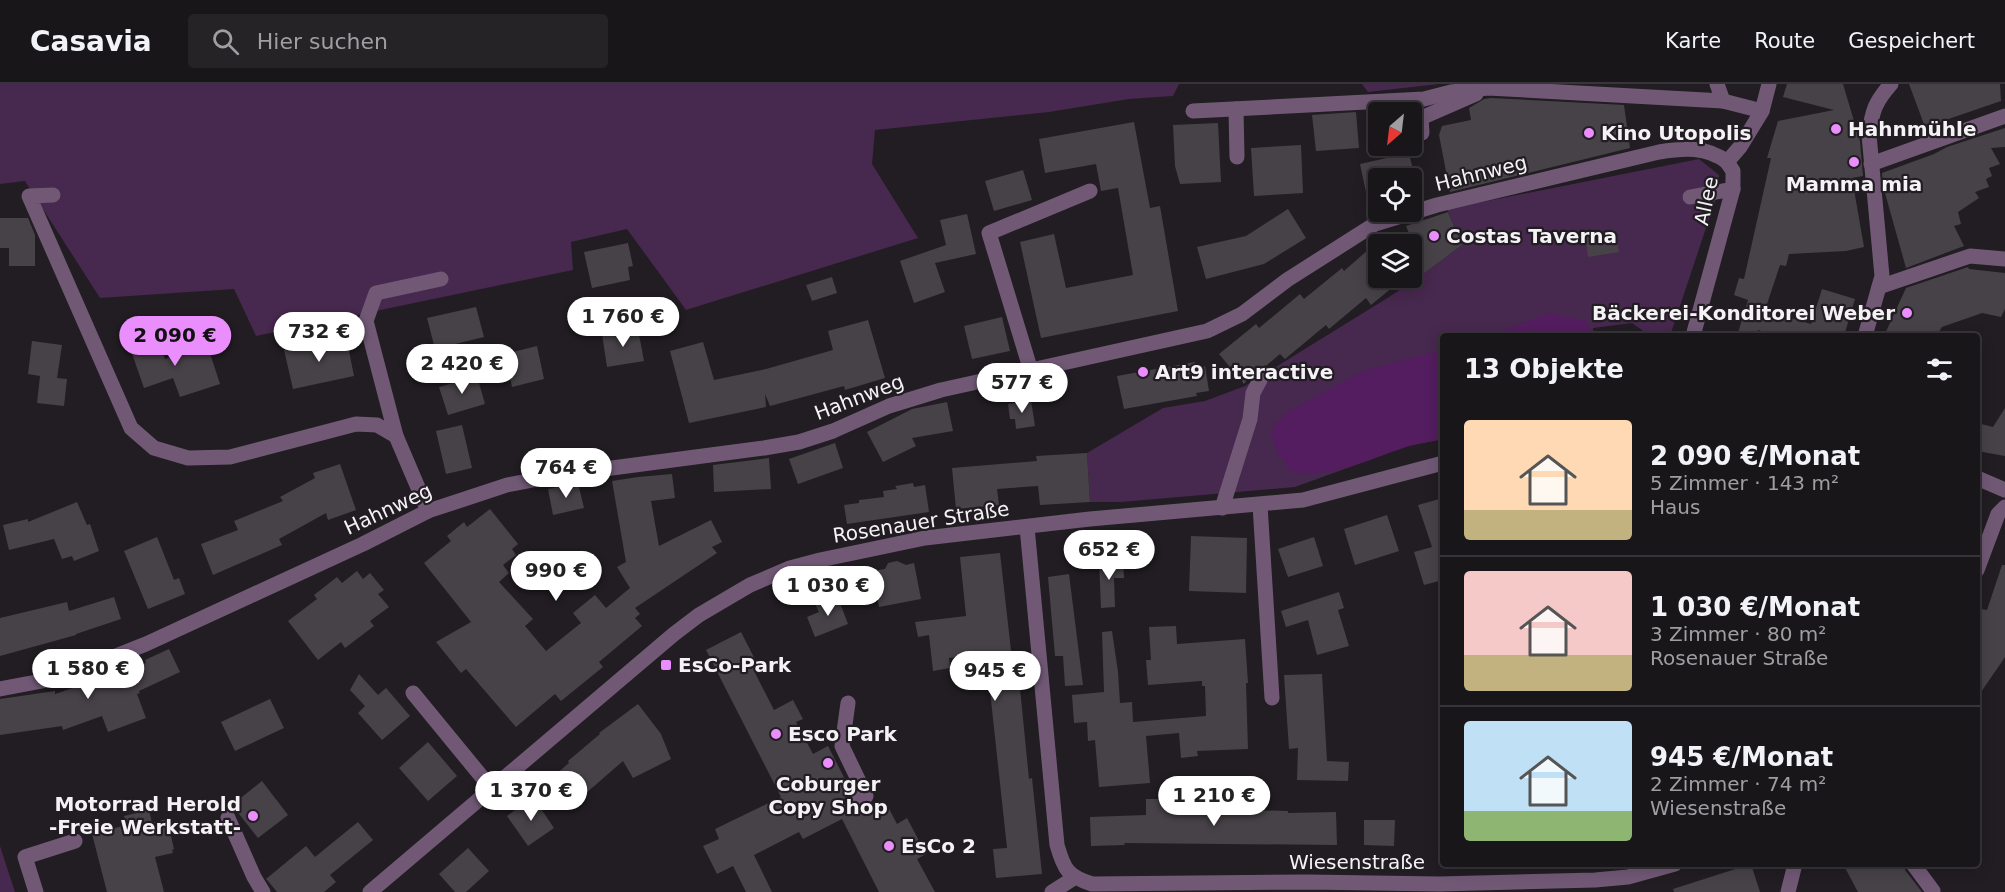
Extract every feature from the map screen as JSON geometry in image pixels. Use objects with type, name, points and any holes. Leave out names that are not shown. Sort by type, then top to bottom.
[{"type":"street","points":[[1718,84],[1723,101]]},
{"type":"street","name":"Allee","points":[[1694,333],[1733,189],[1733,171],[1727,162],[1740,147],[1762,111],[1769,84]]},
{"type":"street","points":[[1866,333],[1882,276],[1869,135],[1871,112],[1891,84]]},
{"type":"street","points":[[1422,118],[1488,88]]},
{"type":"street","points":[[1193,111],[1424,99],[1451,92],[1488,88],[1723,101],[1762,111]]},
{"type":"street","points":[[1236,109],[1237,157]]},
{"type":"street","points":[[1871,164],[2005,116]]},
{"type":"street","name":"Hahnweg","points":[[0,689],[63,677],[146,644],[363,544],[428,511],[518,483],[560,475],[799,442],[833,431],[889,406],[941,390],[1207,332],[1242,314],[1287,280],[1375,224],[1437,205],[1682,148],[1704,151],[1719,156],[1727,162]]},
{"type":"street","points":[[1690,197],[1733,189]]},
{"type":"street","points":[[1031,371],[989,233],[1090,191]]},
{"type":"street","points":[[53,195],[29,196],[131,428],[154,448],[188,458],[230,457],[356,424],[377,425],[396,436]]},
{"type":"street","points":[[1880,287],[1970,256],[2005,259]]},
{"type":"street","points":[[428,511],[396,436],[366,321],[376,293],[441,279]]},
{"type":"street","points":[[1222,508],[1250,419],[1253,393],[1260,380]]},
{"type":"street","name":"Rosenauer Straße","points":[[370,892],[674,633],[699,615],[750,585],[790,568],[925,538],[1303,500],[1333,494],[1440,464]]},
{"type":"street","points":[[1980,479],[2005,490]]},
{"type":"street","points":[[1260,505],[1272,698]]},
{"type":"street","points":[[1980,562],[1998,514],[2005,507]]},
{"type":"street","points":[[1027,527],[1057,845],[1063,865],[1074,878],[1052,892]]},
{"type":"street","points":[[413,693],[491,788]]},
{"type":"street","points":[[848,704],[842,746],[866,796],[849,806]]},
{"type":"street","points":[[228,818],[263,892]]},
{"type":"street","points":[[36,892],[25,857],[75,841]]},
{"type":"street","name":"Wiesenstraße","points":[[1074,878],[1092,884],[1245,887],[1439,884],[1558,886],[1628,877],[1664,867]]},
{"type":"street","points":[[1788,892],[1794,867]]},
{"type":"street","points":[[1915,867],[1933,891]]},
{"type":"shaded area","points":[[0,84],[1179,84],[1173,96],[1129,99],[1049,112],[875,130],[872,164],[918,238],[686,310],[627,229],[571,242],[573,270],[256,336],[234,289],[100,298],[25,181],[0,184]]},
{"type":"shaded area","points":[[1362,84],[1439,84],[1368,92]]},
{"type":"shaded area","points":[[1699,159],[1719,175],[1719,189],[1671,333],[1646,333],[1632,323],[1593,328],[1594,333],[1440,333],[1440,440],[1408,446],[1295,487],[1121,502],[1090,502],[1087,453],[1163,408],[1205,401],[1245,386],[1402,288],[1422,288],[1422,275],[1462,245],[1447,209]]},
{"type":"shaded area","points":[[1548,313],[1587,321],[1590,333],[1498,333]]},
{"type":"shaded area","points":[[1440,351],[1440,440],[1411,446],[1350,467],[1322,472],[1292,472],[1277,452],[1271,434],[1276,423],[1289,411],[1366,370]]},
{"type":"shaded area","points":[[0,846],[15,892],[0,892]]},
{"type":"building","points":[[1787,84],[1843,84],[1860,141],[1863,176],[1852,178],[1864,247],[1846,251],[1789,254],[1786,266],[1780,265],[1765,310],[1811,324],[1822,289],[1855,299],[1845,333],[1768,333],[1758,330],[1758,333],[1738,333],[1748,300],[1734,295],[1739,278],[1744,279],[1771,158],[1767,158],[1778,121],[1834,110],[1783,97]]},
{"type":"building","points":[[1909,84],[2000,84],[2001,101],[1925,127]]},
{"type":"building","points":[[1484,99],[1624,105],[1630,148],[1450,192],[1439,135],[1442,126],[1471,120],[1469,108]]},
{"type":"building","points":[[1356,112],[1359,148],[1316,151],[1312,115]]},
{"type":"building","points":[[1134,122],[1150,208],[1160,206],[1178,311],[1041,338],[1020,242],[1054,234],[1066,288],[1133,275],[1118,188],[1101,191],[1096,164],[1045,173],[1039,139]]},
{"type":"building","points":[[1218,123],[1221,182],[1180,184],[1175,166],[1173,125]]},
{"type":"building","points":[[2005,128],[2005,147],[1991,148],[2000,164],[1989,168],[1992,176],[1986,179],[1989,187],[1975,192],[1979,198],[1958,212],[1961,224],[1954,226],[1964,246],[1906,268],[1883,186],[1882,173],[1947,147]]},
{"type":"building","points":[[1301,145],[1303,193],[1254,196],[1251,148]]},
{"type":"building","points":[[1396,156],[1410,156],[1413,168],[1368,168],[1368,201],[1360,164]]},
{"type":"building","points":[[1023,170],[1032,200],[994,211],[985,181]]},
{"type":"building","points":[[1288,209],[1306,238],[1264,264],[1206,279],[1197,247],[1246,236]]},
{"type":"building","name":"Costas Taverna","points":[[1448,212],[1462,245],[1422,275],[1422,234],[1409,234],[1406,226]]},
{"type":"building","points":[[967,214],[976,254],[935,263],[945,292],[914,303],[900,261],[946,245],[940,220]]},
{"type":"building","points":[[0,218],[28,218],[35,235],[35,266],[9,266],[9,248],[0,248]]},
{"type":"building","points":[[1615,230],[1619,252],[1588,257],[1585,235]]},
{"type":"building","points":[[628,243],[633,266],[628,267],[630,280],[592,288],[584,252]]},
{"type":"building","points":[[1368,250],[1368,288],[1392,288],[1371,305],[1366,298],[1329,329],[1326,325],[1285,359],[1280,354],[1261,370],[1254,372],[1244,384],[1219,354],[1256,324],[1259,328],[1300,294],[1304,299],[1342,268],[1344,271]]},
{"type":"building","points":[[1968,267],[1969,269],[2005,273],[2005,309],[2001,317],[1982,313],[1942,327],[1938,333],[1885,333],[1906,288]]},
{"type":"building","points":[[832,277],[837,293],[812,301],[806,285]]},
{"type":"building","points":[[476,307],[484,337],[435,349],[427,318]]},
{"type":"building","points":[[1002,317],[1010,351],[972,359],[964,326]]},
{"type":"building","points":[[868,320],[885,378],[845,390],[844,386],[770,406],[765,394],[766,407],[689,423],[670,351],[703,342],[714,380],[766,369],[833,350],[828,331]]},
{"type":"building","points":[[638,329],[644,361],[607,367],[602,334]]},
{"type":"building","points":[[157,335],[165,359],[207,344],[220,384],[180,397],[173,378],[144,388],[129,345]]},
{"type":"building","points":[[346,336],[354,376],[293,389],[284,350]]},
{"type":"building","points":[[32,341],[62,345],[57,378],[67,379],[64,406],[37,403],[40,376],[28,374]]},
{"type":"building","points":[[537,346],[544,379],[512,387],[505,354]]},
{"type":"building","points":[[1195,362],[1197,372],[1205,366],[1209,391],[1196,393],[1197,396],[1124,409],[1117,376]]},
{"type":"building","points":[[477,376],[485,404],[448,415],[439,387]]},
{"type":"building","points":[[1031,400],[1035,426],[1016,429],[1015,419],[1010,419],[1008,404]]},
{"type":"building","points":[[947,402],[953,431],[912,438],[916,446],[883,462],[867,432],[912,409]]},
{"type":"building","points":[[2005,408],[2005,456],[1980,452],[1980,424],[1993,427]]},
{"type":"building","points":[[462,425],[472,468],[446,474],[436,431]]},
{"type":"building","points":[[835,443],[843,468],[798,484],[789,459]]},
{"type":"building","points":[[1087,453],[1090,502],[1040,505],[1038,486],[997,489],[999,505],[956,509],[952,468],[1037,461],[1036,456]]},
{"type":"building","points":[[769,458],[771,489],[714,492],[713,465]]},
{"type":"building","points":[[340,464],[356,510],[328,520],[326,513],[279,539],[282,545],[213,575],[201,544],[238,530],[234,521],[283,501],[280,497],[315,478],[313,473]]},
{"type":"building","points":[[672,474],[675,498],[651,501],[659,546],[711,520],[722,542],[712,547],[717,553],[635,608],[640,614],[635,618],[642,626],[599,662],[603,667],[561,701],[555,694],[516,727],[466,669],[461,673],[436,642],[471,622],[424,563],[451,541],[447,536],[464,522],[467,527],[490,509],[518,544],[512,549],[516,555],[503,565],[509,573],[499,582],[533,619],[525,626],[546,651],[581,623],[573,613],[595,595],[606,608],[630,588],[617,567],[626,562],[612,481]]},
{"type":"building","points":[[578,483],[584,508],[553,515],[548,489]]},
{"type":"building","points":[[913,483],[914,487],[925,485],[929,512],[847,524],[844,505],[859,503],[859,500],[884,497],[883,491]]},
{"type":"building","points":[[1440,499],[1440,581],[1424,585],[1414,552],[1432,547],[1418,505]]},
{"type":"building","points":[[77,502],[87,525],[90,524],[99,551],[74,561],[72,556],[62,559],[54,539],[9,550],[3,525],[28,519],[28,522]]},
{"type":"building","points":[[1387,515],[1399,551],[1355,565],[1344,529]]},
{"type":"building","points":[[1191,536],[1247,538],[1246,593],[1189,591]]},
{"type":"building","points":[[157,537],[174,580],[179,578],[185,594],[148,609],[124,551]]},
{"type":"building","points":[[1314,537],[1323,566],[1288,577],[1278,549]]},
{"type":"building","points":[[1000,553],[1013,668],[1018,668],[1029,779],[1032,778],[1042,874],[996,878],[993,849],[1007,848],[986,654],[949,658],[950,668],[933,671],[929,635],[918,637],[915,622],[966,616],[960,557]]},
{"type":"building","points":[[1099,560],[1123,560],[1124,578],[1114,578],[1115,607],[1101,608]]},
{"type":"building","points":[[897,561],[906,565],[914,563],[921,599],[879,607],[872,571],[885,569],[888,563]]},
{"type":"building","points":[[2002,565],[2005,565],[2005,657],[1980,694],[1980,614],[1981,609],[1987,610]]},
{"type":"building","points":[[357,571],[363,579],[370,573],[384,590],[378,594],[389,607],[370,621],[374,626],[345,648],[341,642],[318,660],[288,621],[317,599],[314,595],[337,577],[342,583]]},
{"type":"building","points":[[1069,574],[1083,685],[1065,686],[1063,656],[1055,656],[1048,577]]},
{"type":"building","points":[[1339,592],[1344,608],[1338,610],[1349,646],[1317,655],[1308,620],[1286,627],[1281,611]]},
{"type":"building","points":[[837,595],[848,624],[815,637],[807,617],[819,612],[815,604]]},
{"type":"building","points":[[114,597],[121,619],[76,635],[0,656],[0,618],[67,602],[69,611]]},
{"type":"building","points":[[1176,626],[1177,644],[1245,639],[1248,749],[1197,751],[1198,756],[1181,758],[1179,733],[1146,736],[1150,783],[1099,787],[1095,740],[1088,741],[1087,722],[1074,723],[1072,695],[1104,692],[1102,632],[1112,631],[1120,703],[1132,702],[1133,722],[1206,716],[1205,686],[1202,686],[1202,681],[1148,685],[1146,660],[1151,660],[1149,627]]},
{"type":"building","points":[[741,632],[760,669],[754,671],[774,710],[793,700],[803,719],[796,722],[813,754],[828,746],[852,793],[841,801],[839,807],[841,811],[850,816],[861,810],[863,815],[886,803],[897,824],[907,818],[926,854],[917,859],[935,892],[879,892],[842,819],[803,839],[799,832],[754,855],[772,892],[746,892],[733,866],[717,874],[703,846],[719,839],[715,829],[781,797],[706,650]]},
{"type":"building","points":[[169,649],[180,672],[139,691],[140,693],[137,694],[146,718],[108,732],[102,716],[63,730],[62,726],[0,735],[0,699],[55,691],[55,694],[146,663],[145,660]]},
{"type":"building","points":[[359,674],[378,695],[386,688],[410,716],[382,740],[358,713],[365,706],[350,690]]},
{"type":"building","points":[[1322,674],[1327,761],[1349,762],[1348,781],[1297,780],[1298,748],[1289,749],[1284,675]]},
{"type":"building","points":[[270,699],[284,728],[235,751],[221,722]]},
{"type":"building","points":[[638,704],[661,734],[671,759],[633,778],[623,761],[577,801],[573,796],[568,800],[555,785],[560,781],[555,775],[599,733]]},
{"type":"building","points":[[428,742],[457,776],[428,801],[399,768]]},
{"type":"building","points":[[262,781],[288,815],[258,838],[232,805]]},
{"type":"building","points":[[533,797],[554,828],[528,846],[507,816]]},
{"type":"building","points":[[1146,799],[1173,799],[1173,808],[1241,808],[1241,810],[1288,811],[1288,813],[1336,812],[1337,845],[1124,843],[1125,845],[1091,846],[1090,817],[1146,815]]},
{"type":"building","points":[[149,810],[152,823],[167,819],[174,849],[173,853],[155,857],[164,892],[107,892],[92,834],[127,825],[124,816]]},
{"type":"building","points":[[1364,820],[1395,820],[1394,846],[1364,845]]},
{"type":"building","points":[[358,822],[373,840],[330,875],[336,882],[324,892],[277,892],[266,879],[306,846],[315,857]]},
{"type":"building","points":[[468,848],[489,871],[466,892],[455,892],[439,874]]},
{"type":"building","points":[[1742,867],[1752,867],[1760,892],[1674,892],[1673,889]]},
{"type":"building","points":[[1845,867],[1904,867],[1922,892],[1858,892]]},
{"type":"place","name":"Hahnmühle","points":[[1836,129]]},
{"type":"place","name":"Kino Utopolis","points":[[1589,133]]},
{"type":"place","name":"Mamma mia","points":[[1854,162]]},
{"type":"place","name":"Costas Taverna","points":[[1434,236]]},
{"type":"place","name":"Bäckerei-Konditorei Weber","points":[[1907,313]]},
{"type":"place","name":"Art9 interactive","points":[[1143,372]]},
{"type":"place","name":"EsCo-Park","points":[[666,665]]},
{"type":"place","name":"Esco Park","points":[[776,734]]},
{"type":"place","name":"Coburger Copy Shop","points":[[828,763]]},
{"type":"place","name":"Motorrad Herold -Freie Werkstatt-","points":[[253,816]]},
{"type":"place","name":"EsCo 2","points":[[889,846]]}]
